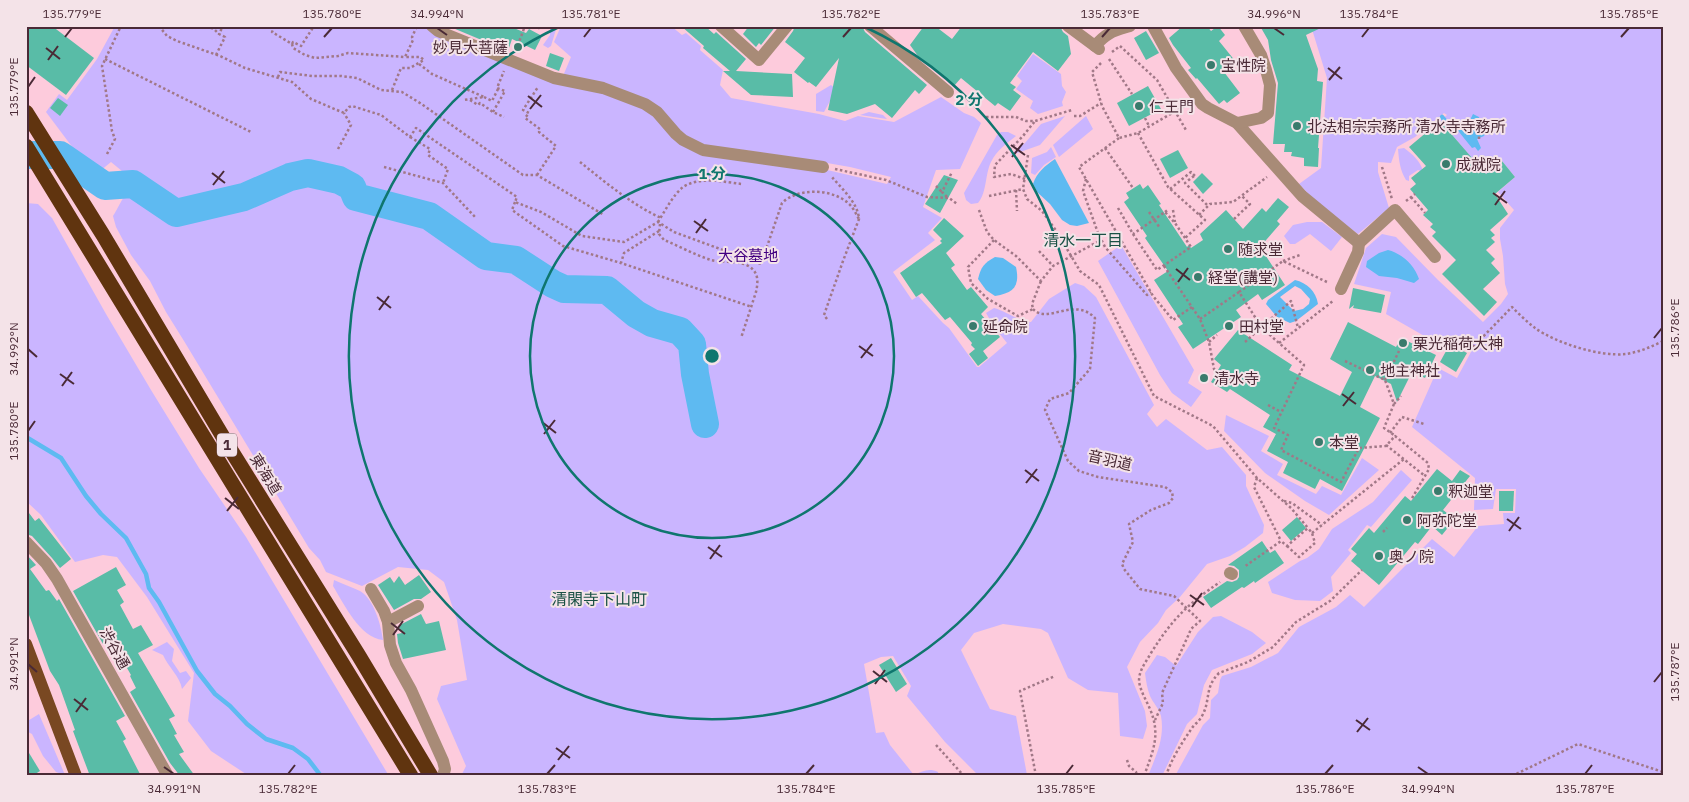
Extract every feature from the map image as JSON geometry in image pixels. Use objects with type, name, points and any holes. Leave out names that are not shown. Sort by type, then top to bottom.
[{"type":"highway","name":"東海道","points":[[26,112],[98,227],[229,447],[431,776]]},
{"type":"highway","name":"1","points":[[26,146],[411,776]]},
{"type":"main road","points":[[26,644],[76,776]]},
{"type":"street","points":[[432,26],[438,31],[544,74],[564,81],[603,88],[644,104],[657,112],[683,140],[703,150],[823,167]]},
{"type":"street","points":[[721,26],[759,60],[787,26]]},
{"type":"street","points":[[870,26],[948,92]]},
{"type":"street","points":[[1068,26],[1097,48],[1102,37],[1109,32],[1130,26]]},
{"type":"street","points":[[1153,26],[1176,68],[1198,98],[1208,108],[1237,123],[1278,170],[1316,209],[1359,243]]},
{"type":"street","points":[[1237,123],[1261,118],[1268,113],[1270,85],[1261,55],[1244,26]]},
{"type":"street","points":[[1341,289],[1358,252],[1359,243],[1400,205],[1435,257]]},
{"type":"street","name":"渋谷通","points":[[26,542],[46,563],[60,585],[168,776]]},
{"type":"street","points":[[371,589],[388,622],[390,645],[396,663],[411,690],[443,761],[445,769],[443,776]]},
{"type":"street","points":[[388,622],[418,606]]},
{"type":"path","points":[[107,154],[115,139],[112,131],[102,66],[121,26]]},
{"type":"path","points":[[159,26],[172,39],[245,68],[292,82],[311,99],[344,113],[351,125],[338,148]]},
{"type":"path","points":[[206,26],[225,37],[216,55]]},
{"type":"path","points":[[219,34],[223,26]]},
{"type":"path","points":[[275,26],[272,32],[292,44],[293,48],[315,58],[348,53],[420,57],[424,60],[410,68],[401,68],[392,90]]},
{"type":"path","points":[[292,44],[293,42],[301,46],[314,26]]},
{"type":"path","points":[[405,57],[417,26]]},
{"type":"path","points":[[419,64],[432,74],[492,101],[525,26]]},
{"type":"path","points":[[1120,46],[1157,80],[1186,130]]},
{"type":"path","points":[[1119,138],[1101,103],[1092,72],[1107,57],[1132,94]]},
{"type":"path","points":[[105,59],[251,132]]},
{"type":"path","points":[[278,77],[280,72],[312,76],[341,76],[357,78],[381,90],[402,92],[523,175],[537,175],[604,215]]},
{"type":"path","points":[[537,175],[556,146],[539,132],[540,129],[525,118],[529,113],[523,110],[537,89],[544,74]]},
{"type":"path","points":[[493,112],[505,91],[498,89]]},
{"type":"path","points":[[464,100],[484,97]]},
{"type":"path","points":[[468,99],[478,105],[480,103],[504,117]]},
{"type":"path","points":[[1074,116],[1080,116],[1101,103]]},
{"type":"path","points":[[344,113],[352,106],[380,115],[430,149],[428,155],[448,169],[443,183]]},
{"type":"path","points":[[986,117],[1016,117],[1026,121],[1072,110]]},
{"type":"path","points":[[1174,111],[1138,133],[1119,138],[1079,167],[1151,292],[1173,320],[1192,307]]},
{"type":"path","points":[[1145,118],[1150,126]]},
{"type":"path","points":[[1025,179],[1011,174],[994,177],[995,165],[1036,120]]},
{"type":"path","points":[[1479,120],[1479,140]]},
{"type":"path","points":[[410,137],[416,128],[517,197],[512,210],[563,246],[621,262],[752,307]]},
{"type":"path","points":[[1138,133],[1170,189],[1208,223]]},
{"type":"path","points":[[1105,148],[1133,188]]},
{"type":"path","points":[[1028,155],[1023,189],[1027,199],[1042,211],[1080,271],[1099,285],[1154,396],[1212,426],[1257,478],[1283,501],[1313,533],[1315,543],[1298,557],[1281,541],[1254,487],[1257,478]]},
{"type":"path","points":[[580,162],[618,191],[661,218]]},
{"type":"path","points":[[384,167],[443,183],[476,218]]},
{"type":"path","points":[[823,167],[886,180],[927,197],[949,198]]},
{"type":"path","points":[[823,167],[852,201],[859,212],[860,219],[842,261],[824,315],[827,320]]},
{"type":"path","points":[[1382,167],[1400,205],[1415,194]]},
{"type":"path","points":[[1199,215],[1210,204],[1233,202],[1278,170]]},
{"type":"path","points":[[942,192],[952,172]]},
{"type":"path","points":[[1170,189],[1191,172],[1195,176],[1185,183],[1208,206]]},
{"type":"path","points":[[1086,179],[1083,191],[1105,247],[1147,295],[1151,292]]},
{"type":"path","points":[[741,338],[758,284],[756,274],[750,267],[744,264],[712,260],[664,240],[659,234],[659,223],[677,194],[684,187],[693,183],[710,180],[742,184]]},
{"type":"path","points":[[936,186],[957,204]]},
{"type":"path","points":[[989,196],[1023,189]]},
{"type":"path","points":[[1016,190],[1016,211]]},
{"type":"path","points":[[659,223],[674,232],[761,264],[782,203],[788,197],[815,191],[833,194],[848,203],[860,219]]},
{"type":"path","points":[[1234,219],[1250,204],[1242,196]]},
{"type":"path","points":[[1411,196],[1426,212]]},
{"type":"path","points":[[515,202],[541,212],[582,236],[624,242],[659,223]]},
{"type":"path","points":[[1413,212],[1419,206]]},
{"type":"path","points":[[1118,208],[1157,270],[1191,248],[1166,212]]},
{"type":"path","points":[[1133,234],[1171,209],[1175,224]]},
{"type":"path","points":[[978,210],[988,232],[994,240],[1016,256],[1041,281]]},
{"type":"path","points":[[1149,212],[1160,228]]},
{"type":"path","points":[[1185,238],[1205,220]]},
{"type":"path","points":[[621,262],[624,253],[659,231]]},
{"type":"path","points":[[994,240],[968,267],[971,283],[988,299],[1018,316],[1033,309],[1032,304],[1041,281],[1053,266],[1101,240]]},
{"type":"path","points":[[1039,251],[1053,266]]},
{"type":"path","points":[[1200,319],[1283,261],[1300,255]]},
{"type":"path","points":[[1280,343],[1335,299],[1341,289],[1283,261]]},
{"type":"path","points":[[1164,266],[1200,319],[1209,342],[1214,369],[1217,372]]},
{"type":"path","points":[[1239,292],[1262,328],[1304,365],[1274,428],[1288,435],[1281,450],[1341,482],[1359,448],[1386,445],[1394,436]]},
{"type":"path","points":[[1246,342],[1286,304],[1291,302],[1298,329]]},
{"type":"path","points":[[1473,347],[1512,307],[1535,328],[1564,344],[1597,352],[1625,354],[1649,348],[1663,342]]},
{"type":"path","name":"音羽道","points":[[1033,309],[1037,314],[1043,315],[1074,308],[1091,314],[1095,318],[1090,369],[1069,393],[1050,399],[1044,410],[1068,461],[1079,471],[1098,477],[1165,487],[1172,492],[1173,498],[1169,503],[1151,510],[1129,524],[1133,542],[1122,564],[1140,589],[1174,596],[1186,607]]},
{"type":"path","points":[[1209,342],[1217,335]]},
{"type":"path","points":[[1385,380],[1399,351]]},
{"type":"path","points":[[1344,360],[1385,380],[1394,404]]},
{"type":"path","points":[[1402,396],[1394,404],[1384,428],[1428,463],[1429,469],[1410,500]]},
{"type":"path","points":[[1268,406],[1281,412]]},
{"type":"path","points":[[1390,432],[1402,417],[1424,424]]},
{"type":"path","points":[[1386,445],[1425,476]]},
{"type":"path","points":[[1313,533],[1404,459]]},
{"type":"path","points":[[1283,501],[1292,503],[1322,525]]},
{"type":"path","points":[[1303,522],[1313,533]]},
{"type":"path","points":[[1287,546],[1308,528]]},
{"type":"path","points":[[1383,532],[1387,528]]},
{"type":"path","points":[[1144,776],[1156,737],[1155,721],[1140,685],[1140,672],[1167,629],[1186,607],[1281,541]]},
{"type":"path","points":[[1166,776],[1190,729],[1202,717],[1210,684],[1216,676],[1248,662],[1273,648],[1296,622],[1330,602],[1362,570]]},
{"type":"path","points":[[1155,721],[1163,703],[1163,688],[1191,629],[1200,621],[1186,607]]},
{"type":"path","points":[[1036,776],[1020,691],[1054,676]]},
{"type":"path","points":[[1512,776],[1578,744],[1663,772]]},
{"type":"path","points":[[936,745],[964,776]]},
{"type":"path","points":[[1127,760],[1129,766],[1136,772],[1136,776]]},
{"type":"green space","name":"大谷墓地","points":[[115,26],[426,26],[437,33],[561,83],[600,89],[650,110],[676,138],[698,152],[710,156],[823,169],[887,184],[891,177],[850,167],[744,150],[706,147],[683,136],[659,109],[642,99],[602,84],[563,76],[571,57],[554,42],[561,26],[671,26],[682,35],[686,33],[701,46],[700,50],[723,70],[720,85],[731,98],[819,114],[845,121],[858,116],[894,122],[941,97],[981,123],[960,169],[936,170],[923,207],[942,218],[928,233],[935,240],[893,272],[912,300],[918,296],[949,328],[977,367],[979,367],[1007,343],[986,313],[994,308],[1023,321],[1031,322],[1049,299],[1075,283],[1084,286],[1096,297],[1154,405],[1147,414],[1157,427],[1166,419],[1207,450],[1222,447],[1246,475],[1246,486],[1264,525],[1263,533],[1230,556],[1207,564],[1140,642],[1127,667],[1145,711],[1147,726],[1143,739],[1120,736],[1118,693],[1088,690],[1068,678],[1048,633],[1041,629],[1003,624],[974,633],[961,650],[990,709],[1016,716],[1026,776],[979,776],[945,742],[907,696],[911,686],[893,656],[881,657],[864,664],[876,733],[884,732],[890,745],[914,775],[932,770],[938,772],[938,776],[461,776],[466,766],[437,699],[441,686],[467,680],[457,620],[444,582],[428,570],[398,567],[362,586],[326,572],[320,560],[309,548],[166,312],[150,281],[131,255],[116,227],[113,216],[124,197],[137,190],[145,190],[111,162],[94,176],[46,112],[59,94],[67,100],[97,59]]},
{"type":"green space","points":[[550,26],[557,26],[551,46],[548,48],[543,45],[550,35]]},
{"type":"green space","points":[[1311,26],[1663,26],[1663,776],[1175,776],[1203,725],[1210,718],[1211,700],[1218,693],[1222,676],[1251,667],[1278,653],[1299,627],[1336,607],[1350,595],[1364,607],[1432,539],[1454,557],[1478,526],[1504,524],[1503,513],[1515,513],[1516,489],[1496,489],[1493,509],[1474,510],[1475,478],[1412,427],[1438,368],[1457,378],[1471,352],[1448,336],[1440,345],[1386,314],[1391,292],[1354,284],[1366,248],[1382,234],[1396,237],[1483,322],[1508,294],[1505,284],[1500,228],[1514,210],[1498,192],[1515,177],[1502,161],[1486,174],[1440,121],[1447,115],[1444,113],[1415,137],[1397,147],[1391,163],[1378,162],[1378,172],[1389,208],[1358,234],[1319,205],[1299,184],[1321,168],[1327,78]]},
{"type":"green space","points":[[1033,54],[1061,74],[1062,86],[1066,92],[1062,102],[1063,106],[1038,114],[1030,108],[1033,101],[1016,89],[1022,81],[1017,76]]},
{"type":"green space","points":[[831,85],[842,94],[837,101],[830,101],[824,112],[816,111],[816,94]]},
{"type":"green space","points":[[869,112],[883,115],[887,119],[860,115]]},
{"type":"green space","points":[[1065,116],[1040,145],[1009,156],[1025,143],[1041,124]]},
{"type":"green space","points":[[1086,116],[1093,129],[1059,157],[1053,145]]},
{"type":"green space","points":[[1001,132],[1008,132],[1016,136],[993,158],[981,199],[978,203],[971,204],[966,200],[964,193],[997,135]]},
{"type":"green space","points":[[1051,147],[1056,157],[1044,165],[1035,175],[1031,173],[1032,158],[1047,152]]},
{"type":"green space","points":[[1404,148],[1418,161],[1423,172],[1418,170],[1409,176],[1409,181],[1404,176],[1399,161],[1398,149]]},
{"type":"green space","points":[[26,203],[38,204],[52,218],[151,390],[199,468],[246,537],[389,776],[249,776],[211,751],[188,721],[194,673],[147,597],[117,557],[103,555],[75,562],[41,515],[26,501]]},
{"type":"green space","points":[[1307,222],[1322,222],[1342,237],[1331,251],[1310,234],[1295,244],[1290,244],[1284,236],[1293,225]]},
{"type":"green space","points":[[1121,245],[1194,370],[1188,383],[1202,392],[1191,407],[1172,393],[1160,375],[1098,261]]},
{"type":"green space","points":[[1226,415],[1269,436],[1261,451],[1283,464],[1277,475],[1316,494],[1322,486],[1341,495],[1362,458],[1379,470],[1329,515],[1265,473],[1224,431]]},
{"type":"green space","points":[[1401,470],[1412,480],[1371,527],[1367,525],[1348,550],[1351,553],[1331,577],[1333,591],[1320,601],[1295,600],[1272,593],[1268,582],[1319,549],[1332,529],[1373,502]]},
{"type":"green space","points":[[334,580],[365,595],[373,606],[379,620],[383,640],[375,638],[360,627],[333,586]]},
{"type":"green space","points":[[1221,616],[1252,632],[1266,643],[1252,654],[1212,670],[1204,685],[1197,714],[1187,724],[1162,776],[1148,776],[1159,747],[1162,724],[1160,713],[1149,693],[1145,673],[1157,655],[1165,657],[1176,666],[1198,632],[1213,617]]},
{"type":"green space","points":[[167,642],[174,649],[172,661],[180,673],[186,671],[191,678],[182,689],[179,680],[163,655],[152,650]]},
{"type":"green space","points":[[39,714],[65,775],[56,772],[43,756],[32,734],[26,731],[26,722]]},
{"type":"water","points":[[1473,114],[1479,117],[1480,121],[1485,120],[1485,118],[1490,123],[1484,136],[1477,139],[1481,148],[1478,151],[1475,147],[1472,148],[1455,127],[1460,126],[1461,123],[1466,127],[1463,121],[1470,120]]},
{"type":"water","points":[[1055,159],[1089,223],[1077,226],[1070,225],[1062,220],[1050,204],[1037,192],[1033,184],[1037,176]]},
{"type":"water","points":[[1388,250],[1398,254],[1407,261],[1419,279],[1414,283],[1397,278],[1379,276],[1366,267],[1367,261],[1379,253]]},
{"type":"water","points":[[995,257],[1003,258],[1016,267],[1017,279],[1011,291],[995,296],[986,290],[978,279],[980,271],[988,261]]},
{"type":"water","points":[[1295,280],[1310,288],[1318,304],[1296,321],[1290,323],[1277,317],[1266,304],[1268,300]],"holes":[[[1295,286],[1301,289],[1310,299],[1309,304],[1303,309],[1294,311],[1280,297]]]},
{"type":"building","points":[[26,26],[52,26],[94,58],[66,95],[26,65]]},
{"type":"building","points":[[448,26],[509,26],[526,33],[529,29],[542,36],[535,50],[512,39],[508,51]]},
{"type":"building","points":[[681,26],[705,26],[714,34],[716,32],[746,59],[736,71],[792,74],[793,97],[751,95],[723,71],[730,71]]},
{"type":"building","points":[[749,26],[776,26],[761,45],[759,43],[756,47],[743,34]]},
{"type":"building","points":[[795,26],[862,26],[865,32],[927,85],[919,94],[915,90],[892,118],[875,104],[847,114],[828,110],[839,58],[816,87],[808,83],[794,72],[805,58],[785,42]]},
{"type":"building","points":[[924,26],[935,26],[952,39],[962,26],[1060,26],[1068,36],[1071,54],[1058,71],[1033,52],[1010,83],[1016,87],[1013,90],[1021,96],[1010,111],[998,103],[995,106],[961,78],[954,86],[918,56],[910,45]]},
{"type":"building","name":"宝性院","points":[[1183,26],[1207,26],[1211,31],[1218,26],[1225,35],[1219,41],[1236,62],[1224,72],[1240,93],[1227,103],[1224,100],[1219,104],[1196,79],[1188,70],[1191,68],[1169,38]]},
{"type":"building","points":[[1260,26],[1325,26],[1306,35],[1318,69],[1317,81],[1323,82],[1318,167],[1304,166],[1304,158],[1291,156],[1292,152],[1284,152],[1285,144],[1273,144],[1278,83],[1271,60],[1268,40]]},
{"type":"building","points":[[1146,31],[1159,53],[1146,60],[1134,38]]},
{"type":"building","points":[[550,53],[564,58],[559,71],[546,66]]},
{"type":"building","name":"仁王門","points":[[1148,86],[1161,109],[1129,126],[1117,103]]},
{"type":"building","points":[[58,98],[68,105],[60,116],[50,108]]},
{"type":"building","points":[[1440,121],[1486,174],[1502,161],[1515,177],[1495,194],[1508,214],[1490,230],[1495,235],[1491,238],[1495,242],[1486,250],[1495,259],[1491,263],[1500,273],[1483,289],[1497,302],[1484,316],[1442,274],[1456,260],[1432,236],[1436,232],[1430,227],[1433,224],[1423,215],[1428,210],[1410,189],[1416,184],[1411,178],[1426,166],[1409,147]]},
{"type":"building","points":[[1178,150],[1188,168],[1170,178],[1160,159]]},
{"type":"building","points":[[1202,173],[1213,184],[1203,194],[1193,182]]},
{"type":"building","points":[[944,175],[958,180],[940,213],[925,204]]},
{"type":"building","points":[[1140,184],[1143,189],[1148,185],[1187,247],[1189,245],[1191,248],[1203,240],[1200,234],[1226,210],[1243,229],[1262,208],[1266,212],[1278,198],[1289,207],[1277,221],[1280,224],[1260,247],[1285,285],[1262,300],[1258,294],[1236,310],[1241,317],[1193,349],[1178,327],[1183,324],[1154,280],[1168,271],[1145,238],[1147,236],[1124,202],[1129,198],[1126,193]]},
{"type":"building","points":[[944,218],[964,236],[946,253],[955,265],[951,268],[967,290],[971,287],[988,307],[981,314],[1000,337],[983,351],[988,358],[978,366],[969,354],[975,349],[971,345],[972,343],[950,317],[945,320],[922,293],[916,297],[900,273],[942,243],[940,241],[942,239],[933,230]]},
{"type":"building","points":[[1353,288],[1385,295],[1381,313],[1353,308],[1354,305],[1349,309]]},
{"type":"building","points":[[1348,322],[1396,347],[1401,338],[1436,355],[1425,378],[1412,372],[1397,402],[1391,384],[1375,376],[1360,407],[1380,418],[1342,491],[1320,479],[1315,489],[1283,473],[1288,462],[1267,451],[1276,434],[1263,427],[1270,415],[1230,389],[1227,392],[1211,382],[1221,365],[1214,359],[1238,330],[1292,365],[1289,370],[1340,396],[1352,372],[1330,359]]},
{"type":"building","points":[[1450,344],[1467,353],[1456,372],[1440,362]]},
{"type":"building","points":[[1437,469],[1452,481],[1460,470],[1470,476],[1443,510],[1455,519],[1442,535],[1432,526],[1418,544],[1415,542],[1379,585],[1351,561],[1357,554],[1351,549],[1369,528],[1374,533],[1405,496],[1411,501]]},
{"type":"building","points":[[1499,491],[1514,491],[1513,511],[1499,511]]},
{"type":"building","points":[[26,509],[35,521],[39,518],[71,559],[60,568],[32,536],[26,534]]},
{"type":"building","points":[[1297,517],[1306,528],[1291,541],[1282,530]]},
{"type":"building","points":[[1262,541],[1270,553],[1275,550],[1284,563],[1255,583],[1254,581],[1244,588],[1242,587],[1211,608],[1203,597],[1227,581],[1237,580],[1239,570],[1234,566],[1228,565]]},
{"type":"building","points":[[26,554],[36,565],[30,569],[46,591],[49,590],[57,601],[59,599],[125,716],[116,721],[126,739],[123,741],[141,776],[90,776],[73,731],[75,730],[59,685],[50,671],[26,607]]},
{"type":"building","points":[[116,567],[126,585],[117,590],[124,602],[120,605],[133,629],[141,625],[153,645],[138,653],[175,716],[169,719],[177,734],[174,735],[184,752],[179,754],[195,776],[180,776],[170,763],[130,692],[136,688],[131,675],[111,640],[103,644],[73,591]]},
{"type":"building","points":[[419,575],[431,592],[421,599],[414,599],[394,610],[378,585],[390,577],[394,583],[399,576],[405,585]]},
{"type":"building","points":[[421,614],[426,624],[439,621],[446,650],[403,659],[397,634],[402,633],[398,626]]},
{"type":"building","points":[[891,658],[907,684],[896,692],[879,665]]},
{"type":"building","points":[[26,748],[40,771],[32,776],[26,776]]},
{"type":"waterway","points":[[1442,117],[1447,123],[1449,122],[1455,127]]},
{"type":"waterway","points":[[26,155],[60,155],[105,186],[133,184],[176,213],[244,197],[290,177],[308,173],[339,180],[352,187],[356,197],[429,216],[486,256],[516,260],[564,289],[607,290],[636,314],[652,323],[680,331],[692,344],[695,374],[705,424]]},
{"type":"waterway","points":[[26,437],[61,458],[86,496],[101,514],[126,538],[146,574],[149,588],[159,602],[197,671],[215,694],[266,739],[293,748],[308,759],[321,776]]},
{"type":"place","name":"妙見大菩薩","points":[[518,47]]},
{"type":"place","name":"宝性院","points":[[1211,65]]},
{"type":"place","name":"仁王門","points":[[1139,106]]},
{"type":"place","name":"北法相宗宗務所 清水寺寺務所","points":[[1297,126]]},
{"type":"place","name":"成就院","points":[[1446,164]]},
{"type":"place","name":"随求堂","points":[[1228,249]]},
{"type":"place","name":"経堂(講堂)","points":[[1198,277]]},
{"type":"place","name":"延命院","points":[[973,326]]},
{"type":"place","name":"田村堂","points":[[1229,326]]},
{"type":"place","name":"栗光稲荷大神","points":[[1403,343]]},
{"type":"place","name":"地主神社","points":[[1370,370]]},
{"type":"place","name":"清水寺","points":[[1204,378]]},
{"type":"place","name":"本堂","points":[[1319,442]]},
{"type":"place","name":"釈迦堂","points":[[1438,491]]},
{"type":"place","name":"阿弥陀堂","points":[[1407,520]]},
{"type":"place","name":"奥ノ院","points":[[1379,556]]},
{"type":"district","name":"清水一丁目","points":[[1083,240]]},
{"type":"district","name":"清閑寺下山町","points":[[599,599]]}]
